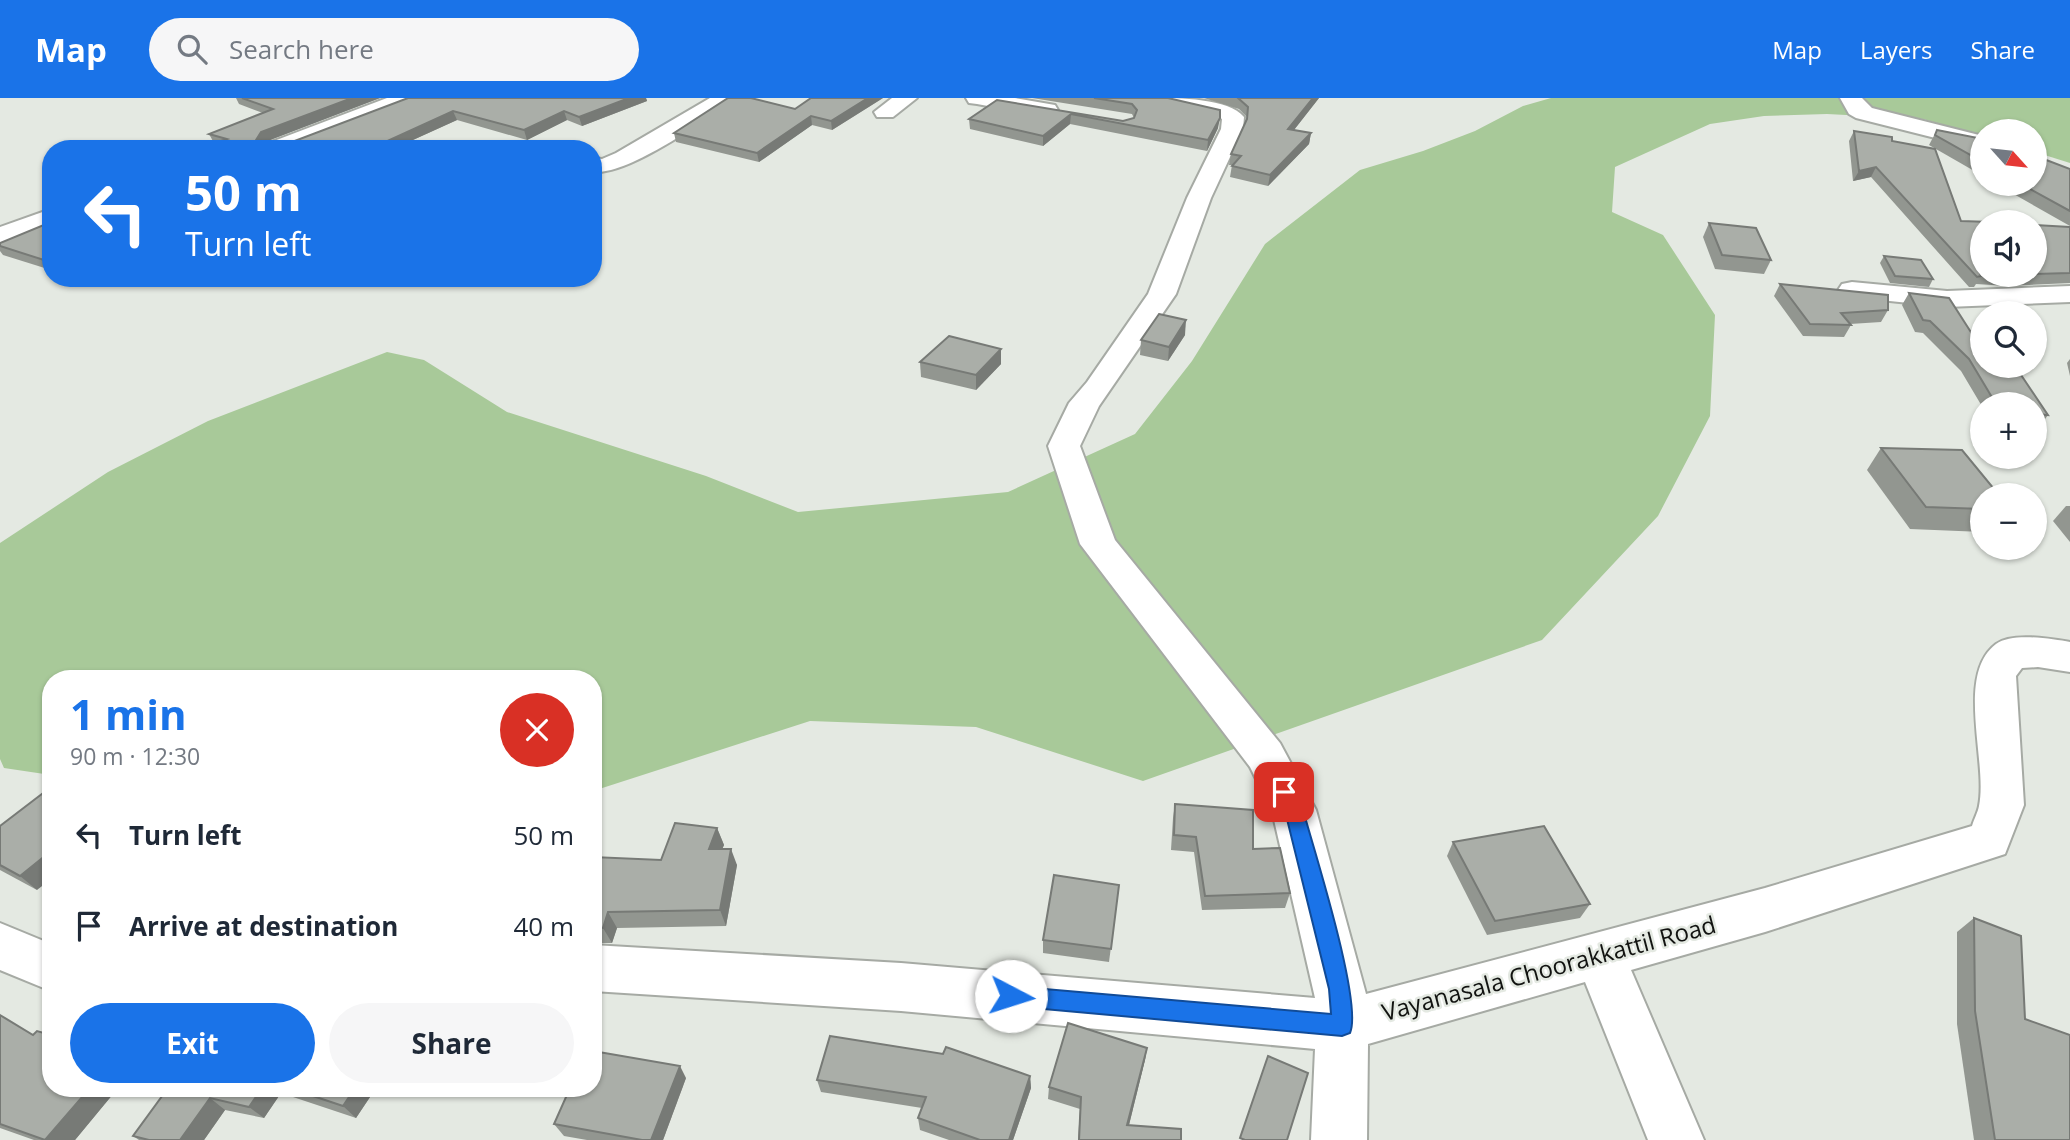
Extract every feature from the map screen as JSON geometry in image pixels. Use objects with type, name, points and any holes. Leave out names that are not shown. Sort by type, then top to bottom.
[{"type":"street","points":[[297,140],[406,98]]},
{"type":"street","points":[[602,166],[624,158],[724,98]]},
{"type":"street","points":[[886,112],[906,98]]},
{"type":"street","points":[[977,98],[1070,114]]},
{"type":"street","points":[[1165,98],[1224,111],[1233,117],[1232,129],[1199,198],[1162,293],[1098,389],[1085,403],[1064,446],[1098,544],[1265,755],[1294,810],[1340,989],[1342,1026],[1339,1140]]},
{"type":"street","points":[[1851,98],[1857,109],[1864,113],[1970,140]]},
{"type":"street","points":[[0,236],[42,220]]},
{"type":"street","points":[[1852,289],[1947,299],[2070,294]]},
{"type":"street","name":"Vayanasala Choorakkattil Road","points":[[602,969],[901,987],[1342,1026],[1765,909],[1989,840],[2002,805],[1996,674],[2010,654],[2038,652],[2070,657]]},
{"type":"street","points":[[0,946],[42,964]]},
{"type":"street","points":[[1599,954],[1676,1140]]},
{"type":"green space","points":[[1551,98],[2070,98],[2070,163],[2048,156],[2048,119],[1970,119],[1970,132],[1923,119],[1827,114],[1764,116],[1710,124],[1615,167],[1612,212],[1663,235],[1715,315],[1710,416],[1658,516],[1542,640],[1143,781],[976,727],[810,721],[602,788],[602,670],[42,670],[42,774],[4,768],[0,759],[0,543],[108,472],[208,421],[387,352],[424,360],[507,412],[706,476],[798,512],[1008,492],[1135,434],[1192,361],[1265,244],[1360,170],[1423,151],[1475,131],[1523,106]]},
{"type":"building","points":[[242,98],[352,98],[261,132],[256,140],[224,140],[227,139],[209,134],[273,109]]},
{"type":"building","points":[[408,98],[629,98],[579,117],[564,111],[524,130],[453,111],[390,140],[297,140]]},
{"type":"building","points":[[728,98],[751,98],[795,109],[811,98],[868,98],[831,121],[811,116],[757,153],[674,133]]},
{"type":"building","points":[[1094,98],[1168,98],[1220,110],[1220,118],[1208,140],[1071,114],[1043,136],[969,119],[997,100],[1123,121],[1134,118],[1137,110],[1132,104]]},
{"type":"building","points":[[1238,98],[1313,98],[1288,129],[1311,133],[1270,175],[1232,166],[1241,156],[1231,154],[1247,119],[1248,107]]},
{"type":"building","points":[[1937,130],[1970,136],[1970,155],[1935,135]]},
{"type":"building","points":[[1854,131],[1892,137],[1892,141],[1935,149],[1961,221],[1970,221],[1970,269],[1876,167],[1859,171]]},
{"type":"building","points":[[2048,161],[2070,169],[2070,211],[2043,196],[2048,196]]},
{"type":"building","points":[[1709,223],[1756,228],[1771,260],[1722,255]]},
{"type":"building","points":[[42,226],[42,259],[0,246],[0,243]]},
{"type":"building","points":[[2047,226],[2070,227],[2070,273],[2047,274]]},
{"type":"building","points":[[1884,256],[1921,260],[1933,279],[1895,276]]},
{"type":"building","points":[[1780,284],[1888,295],[1888,310],[1841,313],[1851,325],[1810,324]]},
{"type":"building","points":[[1909,293],[1949,298],[1970,331],[1970,361],[1930,321],[1923,320]]},
{"type":"building","points":[[1159,314],[1186,320],[1169,347],[1141,340]]},
{"type":"building","points":[[949,336],[1001,349],[976,375],[920,362]]},
{"type":"building","points":[[1980,378],[2023,378],[2033,392],[1989,392]]},
{"type":"building","points":[[1881,448],[1962,450],[1970,460],[1970,469],[1978,469],[1989,483],[1970,483],[1970,509],[1926,507]]},
{"type":"building","points":[[42,794],[42,858],[20,876],[0,865],[0,826]]},
{"type":"building","points":[[1175,804],[1253,810],[1253,849],[1280,848],[1290,893],[1205,896],[1196,837],[1174,835]]},
{"type":"building","points":[[675,823],[717,828],[709,849],[731,849],[720,910],[608,912],[602,928],[602,857],[661,860]]},
{"type":"building","points":[[1544,826],[1590,904],[1495,921],[1453,842]]},
{"type":"building","points":[[1054,875],[1119,885],[1111,949],[1043,940]]},
{"type":"building","points":[[1974,918],[2021,936],[2025,1019],[2070,1035],[2070,1140],[1995,1140],[1975,1011]]},
{"type":"building","points":[[0,1015],[33,1035],[37,1031],[42,1032],[42,1097],[82,1097],[45,1140],[0,1124]]},
{"type":"building","points":[[1068,1023],[1147,1048],[1127,1125],[1181,1129],[1181,1140],[1079,1140],[1081,1097],[1049,1087]]},
{"type":"building","points":[[830,1036],[943,1054],[946,1047],[1030,1076],[1009,1140],[980,1140],[918,1118],[926,1097],[817,1080]]},
{"type":"building","points":[[602,1053],[680,1066],[651,1140],[554,1124],[566,1097],[602,1097]]},
{"type":"building","points":[[1268,1056],[1308,1073],[1287,1140],[1245,1140],[1240,1138]]},
{"type":"building","points":[[161,1097],[256,1097],[249,1107],[210,1098],[180,1140],[149,1140],[133,1136]]},
{"type":"building","points":[[316,1097],[349,1097],[343,1106]]},
{"type":"route","points":[[1011,996],[1342,1026],[1340,989],[1294,810],[1284,792]]}]
